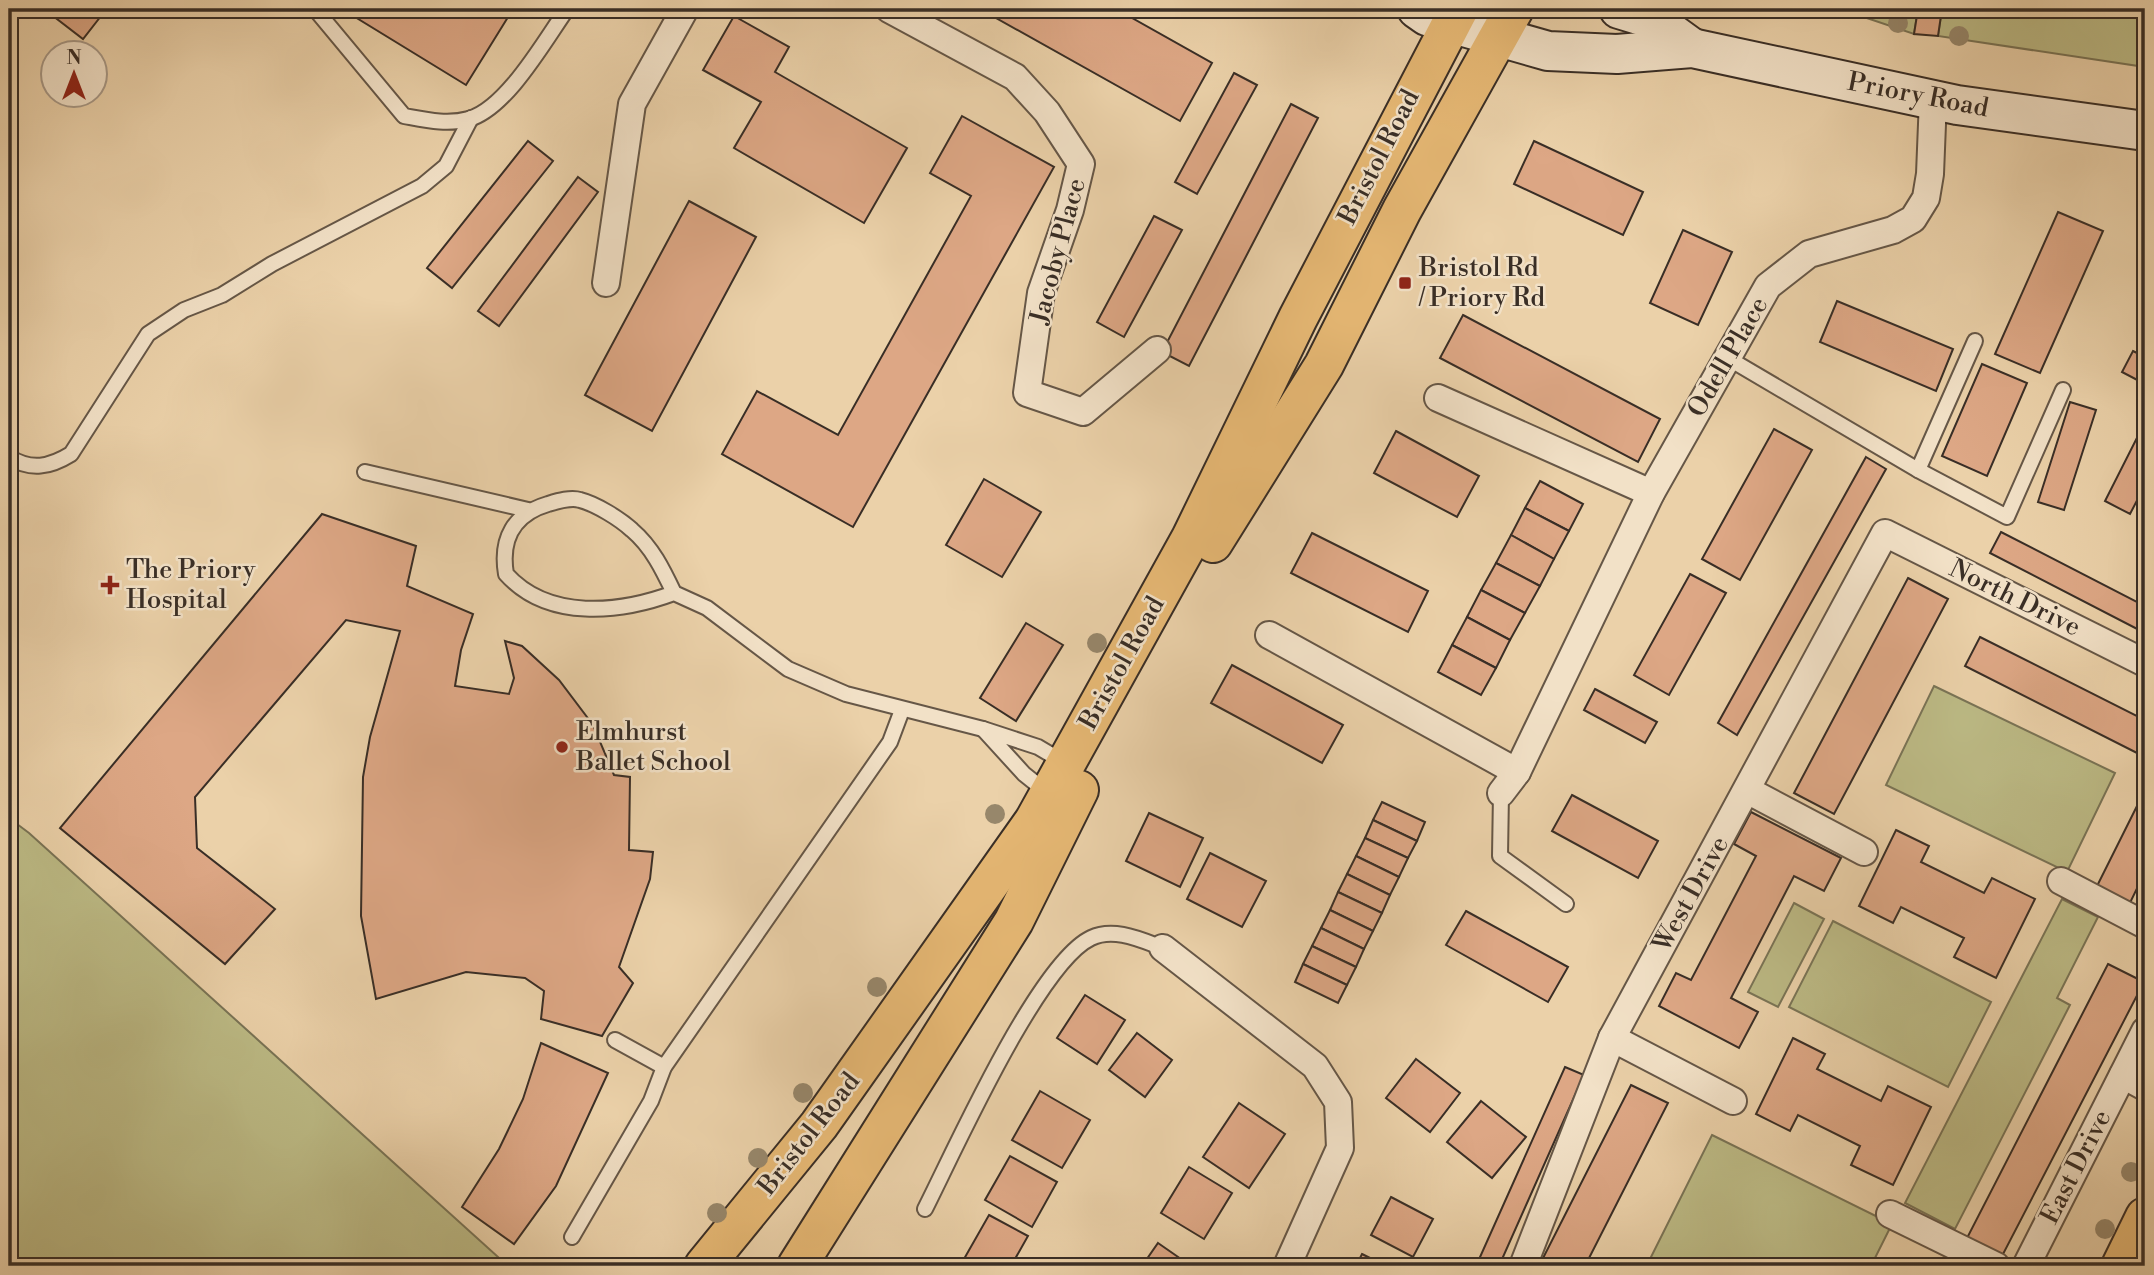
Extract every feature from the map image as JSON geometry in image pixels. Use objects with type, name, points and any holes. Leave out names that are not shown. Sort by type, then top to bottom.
[{"type":"main road","name":"Priory Road","points":[[1619,9],[1652,19],[1692,48]]},
{"type":"main road","name":"Priory Road","points":[[1442,14],[1506,23],[1548,51],[1617,54],[1692,48],[1933,99],[2145,131]]},
{"type":"main road","name":"Bristol Road","points":[[797,1266],[1014,921],[1066,783],[1191,538],[1442,14]]},
{"type":"main road","name":"Bristol Road","points":[[704,1266],[819,1125],[1066,783],[1324,365],[1402,210],[1506,23]]},
{"type":"main road","points":[[2128,1264],[2145,1217]]},
{"type":"street","points":[[606,283],[632,104],[685,9]]},
{"type":"street","name":"Jacoby Place","points":[[889,9],[1015,76],[1047,112],[1081,164],[1070,211],[1041,293],[1027,393],[1083,412],[1157,350]]},
{"type":"street","name":"Odell Place","points":[[1501,793],[1517,772],[1651,493],[1726,357],[1769,286],[1809,254],[1893,230],[1913,219],[1926,198],[1930,174],[1933,99]]},
{"type":"street","points":[[1438,398],[1651,493]]},
{"type":"street","name":"North Drive","points":[[1885,533],[2145,663]]},
{"type":"street","name":"West Drive","points":[[1523,1266],[1612,1038],[1885,533]]},
{"type":"street","points":[[1269,635],[1517,772]]},
{"type":"street","points":[[1748,790],[1864,852]]},
{"type":"street","points":[[2061,881],[2145,925]]},
{"type":"street","points":[[1163,948],[1315,1066],[1338,1102],[1340,1148],[1287,1266]]},
{"type":"street","name":"East Drive","points":[[2026,1266],[2134,1081],[2145,1031]]},
{"type":"street","points":[[1612,1038],[1733,1101]]},
{"type":"street","points":[[1890,1214],[1996,1266]]},
{"type":"lane","points":[[315,9],[404,116],[442,122],[471,118],[501,97],[523,72],[567,9]]},
{"type":"lane","points":[[9,457],[33,467],[52,466],[71,454],[148,334],[184,310],[222,295],[272,264],[422,186],[446,166],[471,118]]},
{"type":"lane","points":[[1919,470],[1976,341]]},
{"type":"lane","points":[[1726,357],[1919,470],[2007,517],[2063,390]]},
{"type":"lane","points":[[365,471],[528,510],[570,499],[591,505],[632,529],[658,559],[674,593],[707,608],[788,669],[846,694],[983,729],[1038,747],[1066,783]]},
{"type":"lane","points":[[528,510],[513,526],[504,562],[506,574],[524,592],[544,601],[586,608],[641,605],[674,593]]},
{"type":"lane","points":[[572,1237],[651,1101],[664,1067],[890,742],[902,710]]},
{"type":"lane","points":[[983,729],[1024,774],[1066,783]]},
{"type":"lane","points":[[1501,793],[1500,856],[1566,904]]},
{"type":"lane","points":[[925,1209],[1007,1045],[1072,949],[1094,936],[1125,934],[1163,948]]},
{"type":"lane","points":[[615,1040],[664,1067]]},
{"type":"shaded area","points":[[1840,9],[1918,9],[1914,34]]},
{"type":"shaded area","points":[[1942,9],[2145,9],[2145,67],[1938,36]]},
{"type":"shaded area","points":[[1934,686],[2115,773],[2067,872],[1886,785]]},
{"type":"shaded area","points":[[9,818],[29,833],[508,1266],[9,1266]]},
{"type":"shaded area","points":[[2062,899],[2098,917],[2057,998],[2070,1005],[1955,1229],[1905,1203]]},
{"type":"shaded area","points":[[1794,903],[1824,919],[1778,1007],[1748,992]]},
{"type":"shaded area","points":[[1833,921],[1991,1002],[1948,1087],[1789,1007]]},
{"type":"shaded area","points":[[1712,1135],[1892,1224],[1871,1266],[1659,1266],[1649,1261]]},
{"type":"building","points":[[44,9],[92,9],[101,16],[82,38]]},
{"type":"building","points":[[342,9],[513,9],[466,85]]},
{"type":"building","points":[[980,9],[1116,9],[1212,63],[1180,121]]},
{"type":"building","points":[[1918,9],[1942,9],[1938,36],[1914,34]]},
{"type":"building","points":[[734,16],[789,47],[775,72],[907,148],[864,223],[734,148],[761,102],[703,70]]},
{"type":"building","points":[[1234,73],[1257,85],[1197,194],[1175,182]]},
{"type":"building","points":[[1291,104],[1318,118],[1189,366],[1162,352]]},
{"type":"building","points":[[962,116],[1054,167],[853,527],[722,454],[757,391],[838,435],[971,196],[930,173]]},
{"type":"building","points":[[528,141],[553,161],[452,288],[427,268]]},
{"type":"building","points":[[1534,141],[1643,192],[1623,235],[1514,184]]},
{"type":"building","points":[[578,177],[598,192],[499,326],[478,311]]},
{"type":"building","points":[[689,201],[756,237],[652,431],[585,395]]},
{"type":"building","points":[[2058,212],[2103,231],[2040,373],[1995,354]]},
{"type":"building","points":[[1154,216],[1182,230],[1124,337],[1097,322]]},
{"type":"building","points":[[1683,230],[1732,252],[1698,325],[1650,303]]},
{"type":"building","points":[[1837,301],[1953,349],[1936,391],[1820,342]]},
{"type":"building","points":[[1463,315],[1660,419],[1638,462],[1440,358]]},
{"type":"building","points":[[2133,351],[2145,357],[2145,384],[2122,372]]},
{"type":"building","points":[[1982,364],[2027,383],[1987,476],[1942,456]]},
{"type":"building","points":[[2070,402],[2096,410],[2064,510],[2038,502]]},
{"type":"building","points":[[2145,422],[2145,485],[2130,514],[2105,501]]},
{"type":"building","points":[[1774,429],[1812,450],[1740,580],[1702,559]]},
{"type":"building","points":[[1396,431],[1479,476],[1457,517],[1374,473]]},
{"type":"building","points":[[1866,457],[1886,469],[1737,735],[1718,723]]},
{"type":"building","points":[[984,479],[1041,512],[1002,577],[946,545]]},
{"type":"building","points":[[1540,481],[1583,504],[1569,531],[1525,508]]},
{"type":"building","points":[[1525,508],[1569,531],[1554,559],[1511,535]]},
{"type":"building","points":[[322,514],[416,546],[407,586],[473,614],[461,650],[455,686],[509,694],[514,678],[505,641],[522,646],[559,680],[593,725],[614,775],[630,777],[629,850],[653,852],[650,879],[619,967],[633,983],[602,1036],[541,1019],[544,991],[525,978],[466,972],[376,999],[361,916],[363,777],[370,737],[400,631],[346,620],[195,797],[197,848],[275,909],[225,964],[60,828]]},
{"type":"building","points":[[2001,532],[2145,606],[2145,633],[1990,553]]},
{"type":"building","points":[[1312,533],[1428,591],[1408,632],[1291,573]]},
{"type":"building","points":[[1511,535],[1554,559],[1540,586],[1496,563]]},
{"type":"building","points":[[1496,563],[1540,586],[1525,613],[1481,590]]},
{"type":"building","points":[[1690,574],[1726,593],[1669,695],[1634,675]]},
{"type":"building","points":[[1908,578],[1948,599],[1834,814],[1794,793]]},
{"type":"building","points":[[1481,590],[1525,613],[1510,640],[1467,617]]},
{"type":"building","points":[[1467,617],[1510,640],[1496,668],[1452,645]]},
{"type":"building","points":[[1026,623],[1063,645],[1016,721],[980,698]]},
{"type":"building","points":[[1980,637],[2145,720],[2145,757],[1965,666]]},
{"type":"building","points":[[1452,645],[1496,668],[1481,695],[1438,672]]},
{"type":"building","points":[[1232,665],[1343,725],[1322,763],[1211,703]]},
{"type":"building","points":[[1595,689],[1657,722],[1645,743],[1584,710]]},
{"type":"building","points":[[2145,790],[2145,872],[2127,909],[2094,892]]},
{"type":"building","points":[[1572,795],[1658,841],[1638,878],[1552,831]]},
{"type":"building","points":[[1382,802],[1425,822],[1417,841],[1373,820]]},
{"type":"building","points":[[1751,812],[1841,858],[1824,891],[1794,876],[1731,998],[1758,1012],[1739,1048],[1659,1006],[1676,973],[1691,980],[1756,856],[1734,844]]},
{"type":"building","points":[[1149,813],[1203,838],[1180,887],[1126,861]]},
{"type":"building","points":[[1373,820],[1417,841],[1408,858],[1365,838]]},
{"type":"building","points":[[1896,830],[1929,846],[1921,862],[1984,893],[1992,878],[2035,899],[1996,978],[1954,957],[1964,938],[1901,907],[1893,923],[1859,906]]},
{"type":"building","points":[[1365,838],[1408,858],[1399,877],[1356,856]]},
{"type":"building","points":[[1210,853],[1266,881],[1242,927],[1187,899]]},
{"type":"building","points":[[1356,856],[1399,877],[1390,895],[1347,874]]},
{"type":"building","points":[[1347,874],[1390,895],[1382,913],[1338,892]]},
{"type":"building","points":[[1338,892],[1382,913],[1373,931],[1330,910]]},
{"type":"building","points":[[1330,910],[1373,931],[1364,949],[1321,928]]},
{"type":"building","points":[[1466,911],[1568,967],[1548,1002],[1446,945]]},
{"type":"building","points":[[1321,928],[1364,949],[1356,967],[1312,946]]},
{"type":"building","points":[[1312,946],[1356,967],[1347,985],[1303,964]]},
{"type":"building","points":[[1303,964],[1347,985],[1338,1003],[1295,982]]},
{"type":"building","points":[[2108,964],[2144,982],[2001,1258],[1966,1240]]},
{"type":"building","points":[[1085,995],[1125,1020],[1097,1064],[1057,1038]]},
{"type":"building","points":[[1137,1033],[1172,1060],[1145,1097],[1109,1070]]},
{"type":"building","points":[[1793,1038],[1825,1054],[1817,1069],[1881,1101],[1888,1086],[1931,1107],[1893,1185],[1851,1165],[1860,1146],[1798,1115],[1790,1131],[1756,1114]]},
{"type":"building","points":[[541,1043],[608,1073],[556,1186],[514,1244],[462,1207],[499,1149],[523,1099]]},
{"type":"building","points":[[1416,1059],[1460,1093],[1430,1132],[1386,1098]]},
{"type":"building","points":[[1565,1067],[1584,1075],[1499,1266],[1476,1266]]},
{"type":"building","points":[[1631,1085],[1668,1103],[1585,1266],[1539,1266]]},
{"type":"building","points":[[1040,1091],[1090,1120],[1062,1168],[1012,1140]]},
{"type":"building","points":[[1481,1101],[1526,1137],[1492,1178],[1447,1142]]},
{"type":"building","points":[[1239,1103],[1285,1134],[1249,1188],[1203,1157]]},
{"type":"building","points":[[1010,1156],[1057,1182],[1032,1227],[985,1200]]},
{"type":"building","points":[[1189,1167],[1232,1193],[1204,1239],[1161,1213]]},
{"type":"building","points":[[1391,1197],[1433,1219],[1413,1257],[1371,1235]]},
{"type":"building","points":[[989,1215],[1028,1236],[1011,1266],[960,1266]]},
{"type":"building","points":[[1158,1243],[1191,1266],[1142,1266]]},
{"type":"building","points":[[1362,1254],[1386,1266],[1356,1266]]},
{"type":"place","name":"Bristol Rd / Priory Rd","points":[[1405,283]]},
{"type":"place","name":"The Priory Hospital","points":[[110,585]]},
{"type":"place","name":"Elmhurst Ballet School","points":[[562,747]]}]
